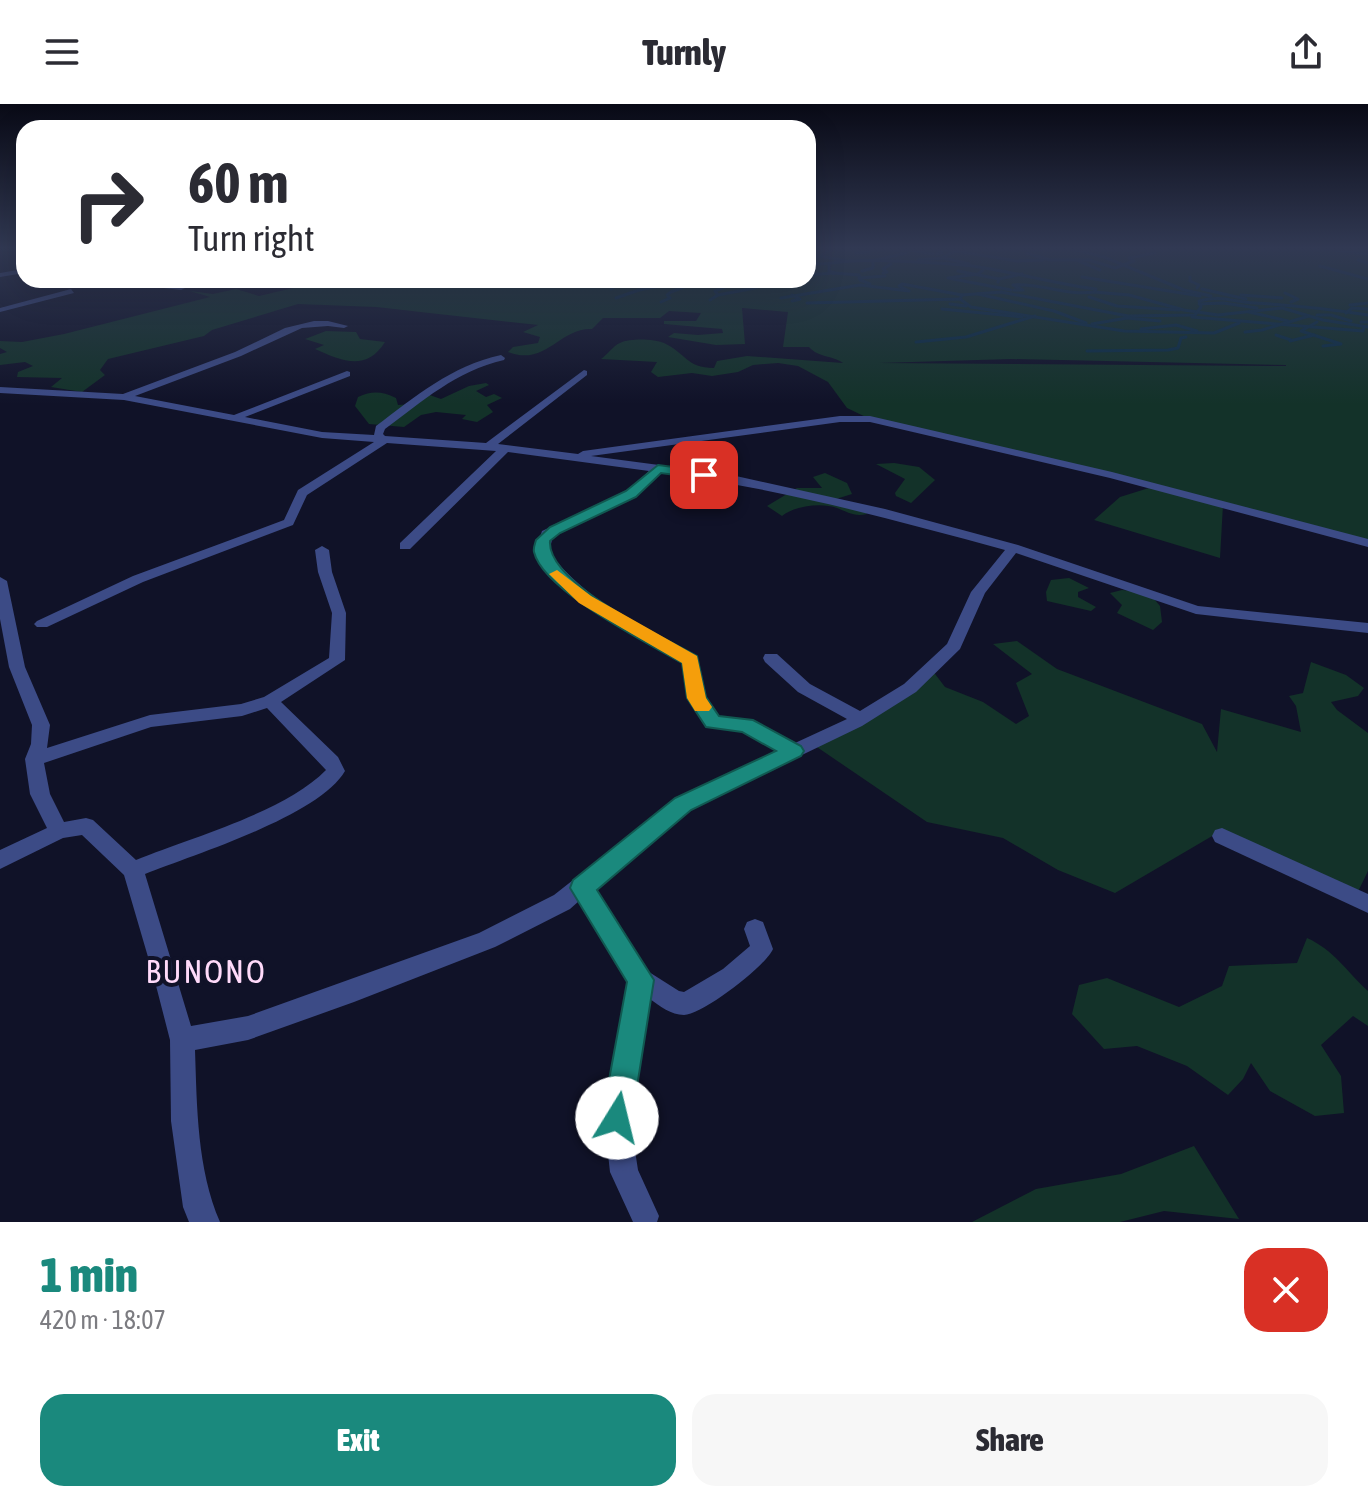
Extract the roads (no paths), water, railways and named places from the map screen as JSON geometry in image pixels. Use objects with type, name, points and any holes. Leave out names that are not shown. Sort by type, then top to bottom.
[{"type":"street","points":[[0,310],[40,299]]},
{"type":"street","points":[[124,397],[242,353],[281,331],[317,322],[344,326]]},
{"type":"street","points":[[383,441],[378,434],[380,428],[444,380],[470,364],[501,358]]},
{"type":"street","points":[[488,447],[584,373]]},
{"type":"street","points":[[237,417],[347,374]]},
{"type":"street","points":[[0,390],[124,397],[322,435],[505,448],[727,478],[812,496],[1013,548],[1196,610],[1368,628]]},
{"type":"street","points":[[569,456],[787,425],[870,419],[1112,475],[1368,543]]},
{"type":"street","points":[[42,624],[138,579],[289,522],[302,493],[383,441]]},
{"type":"street","points":[[405,546],[505,448]]},
{"type":"street","points":[[658,469],[631,494],[547,534],[542,552],[560,578],[585,599],[690,660],[697,698],[713,722],[746,725],[794,751]]},
{"type":"street","points":[[182,1040],[248,1028],[409,970],[487,940],[562,902],[683,804],[861,719],[910,688],[954,646],[978,592],[1013,548]]},
{"type":"street","points":[[34,759],[150,721],[242,710],[270,701],[337,660],[339,613],[325,572],[322,550]]},
{"type":"street","points":[[0,581],[17,667],[41,725],[40,744],[34,759],[40,794],[59,831]]},
{"type":"street","points":[[771,658],[814,695],[861,719]]},
{"type":"street","points":[[133,870],[282,808],[315,792],[331,780],[336,771],[332,762],[270,701]]},
{"type":"street","points":[[0,860],[59,831],[86,826],[133,870],[182,1040],[184,1121],[197,1207],[205,1222]]},
{"type":"street","points":[[1222,836],[1368,904]]},
{"type":"street","points":[[582,888],[641,980],[675,1002],[686,1004],[731,977],[762,949],[755,929]]},
{"type":"street","points":[[641,980],[617,1118],[624,1172],[645,1216]]},
{"type":"waterway","points":[[661,302],[667,299]]},
{"type":"waterway","points":[[792,301],[799,299]]},
{"type":"waterway","points":[[807,303],[953,299]]},
{"type":"waterway","points":[[960,299],[971,307],[1033,317]]},
{"type":"waterway","points":[[1001,299],[1054,311],[1086,323]]},
{"type":"waterway","points":[[1039,299],[1128,316],[1195,315],[1197,312]]},
{"type":"waterway","points":[[1096,299],[1117,306],[1179,310]]},
{"type":"waterway","points":[[1144,299],[1197,312]]},
{"type":"waterway","points":[[1200,304],[1199,301],[1214,299]]},
{"type":"waterway","points":[[1228,299],[1347,312]]},
{"type":"waterway","points":[[1291,302],[1298,299]]},
{"type":"waterway","points":[[1200,304],[1223,303],[1257,308]]},
{"type":"waterway","points":[[1350,305],[1368,303]]},
{"type":"waterway","points":[[950,304],[966,306]]},
{"type":"waterway","points":[[1197,312],[1200,304]]},
{"type":"waterway","points":[[1197,312],[1218,315],[1282,308],[1323,320],[1368,327]]},
{"type":"waterway","points":[[1347,312],[1352,308],[1368,309]]},
{"type":"waterway","points":[[942,309],[1022,317]]},
{"type":"waterway","points":[[1249,312],[1288,321]]},
{"type":"waterway","points":[[1347,312],[1368,315]]},
{"type":"waterway","points":[[1317,315],[1331,315],[1351,321]]},
{"type":"waterway","points":[[1281,324],[1309,316]]},
{"type":"waterway","points":[[916,342],[966,337],[1033,317]]},
{"type":"waterway","points":[[1033,317],[1124,331],[1214,333],[1239,323]]},
{"type":"waterway","points":[[1192,317],[1281,324]]},
{"type":"waterway","points":[[1092,324],[1127,318],[1160,321]]},
{"type":"waterway","points":[[1309,327],[1317,322]]},
{"type":"waterway","points":[[1361,322],[1368,322]]},
{"type":"waterway","points":[[1245,332],[1281,324]]},
{"type":"waterway","points":[[1281,324],[1309,327]]},
{"type":"waterway","points":[[1141,329],[1176,325],[1197,331]]},
{"type":"waterway","points":[[1309,327],[1363,331],[1364,327]]},
{"type":"waterway","points":[[1309,327],[1301,331],[1314,335]]},
{"type":"waterway","points":[[1276,335],[1291,340]]},
{"type":"waterway","points":[[1290,341],[1314,335]]},
{"type":"waterway","points":[[1314,335],[1341,344],[1323,346]]},
{"type":"waterway","points":[[1087,351],[1168,350],[1178,348],[1181,338],[1186,337]]},
{"type":"district","name":"BUNONO","points":[[206,971]]}]
